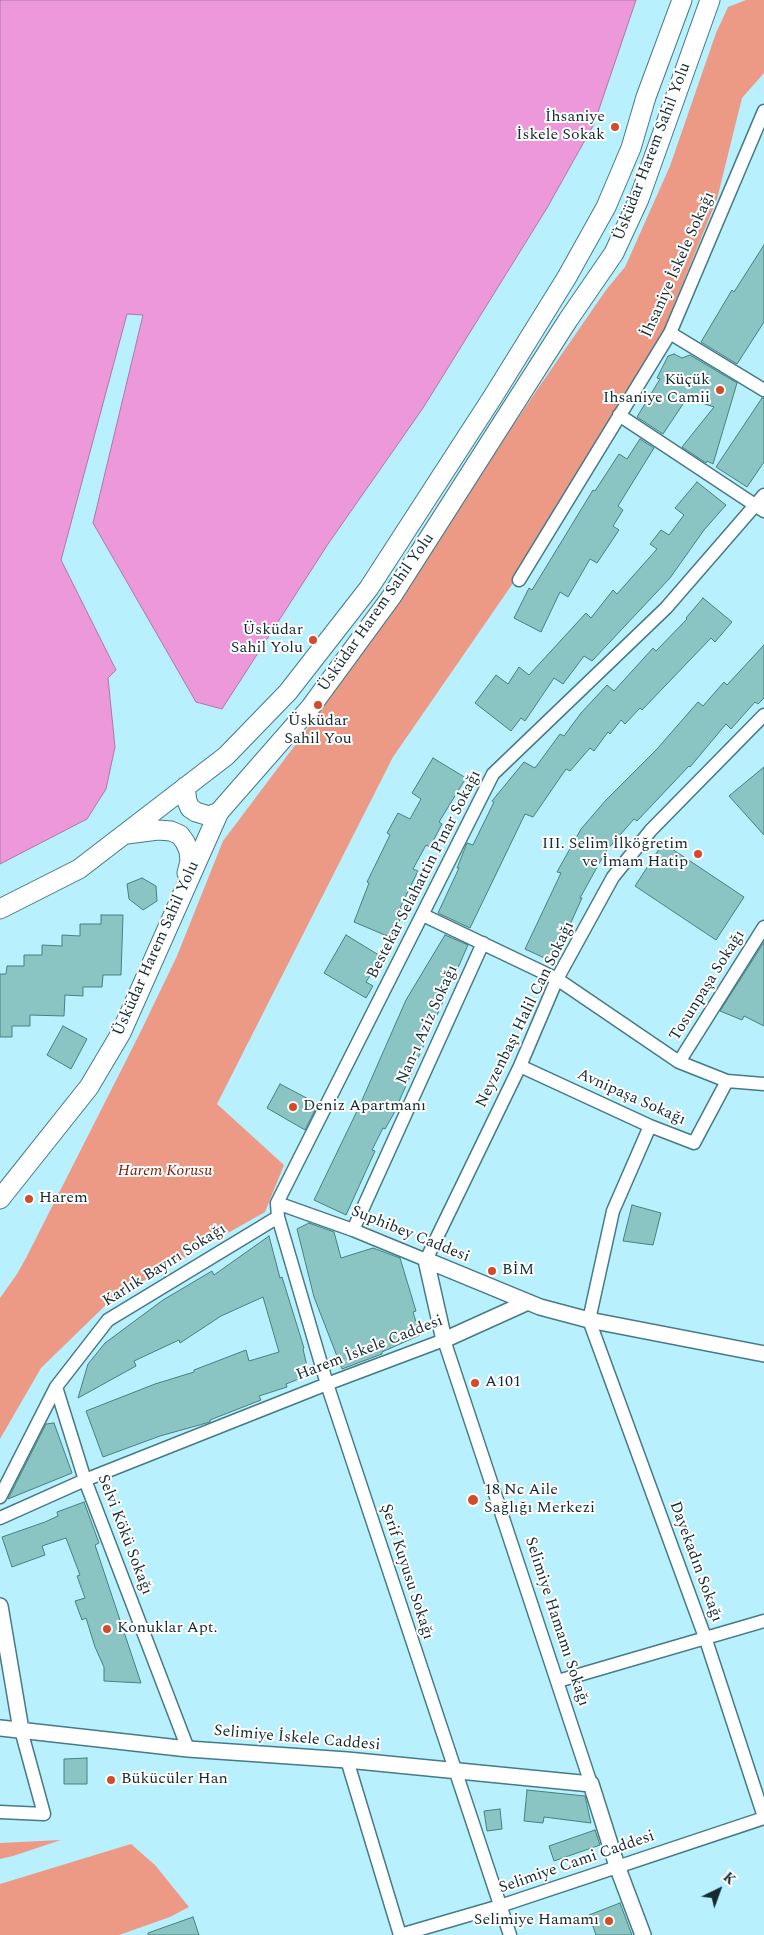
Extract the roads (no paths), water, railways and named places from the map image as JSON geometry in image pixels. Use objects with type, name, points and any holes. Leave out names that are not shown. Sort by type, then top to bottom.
[{"type":"main road","name":"Üsküdar Harem Sahil Yolu","points":[[0,909],[80,869],[226,756],[293,685],[369,588],[484,411],[567,277],[606,207],[631,148],[646,97],[682,0]]},
{"type":"main road","name":"Üsküdar Harem Sahil Yolu","points":[[0,1199],[88,1087],[121,1033],[219,812],[310,708],[392,596],[568,320],[614,253],[639,199],[710,0]]},
{"type":"main road","points":[[185,787],[190,808],[209,816],[219,812]]},
{"type":"main road","points":[[126,834],[158,830],[171,831],[180,835],[186,842],[189,856],[185,889]]},
{"type":"street","name":"İhsaniye İskele Sokağı","points":[[519,580],[670,333],[764,111]]},
{"type":"street","points":[[670,333],[764,390]]},
{"type":"street","points":[[619,415],[761,504]]},
{"type":"street","name":"Bestekar Selahattin Pınar Sokağı","points":[[277,1203],[493,774],[666,608],[761,504]]},
{"type":"street","name":"Neyzenbaşı Halil Can Sokağı","points":[[426,1260],[520,1066],[557,979],[613,877],[651,830],[764,715]]},
{"type":"street","points":[[423,915],[557,979],[679,1062],[727,1081],[764,1084]]},
{"type":"street","name":"Tosunpaşa Sokağı","points":[[679,1062],[764,927]]},
{"type":"street","name":"Nan-ı Aziz Sokağı","points":[[353,1230],[483,943]]},
{"type":"street","name":"Avnipaşa Sokağı","points":[[520,1066],[650,1126],[694,1143],[727,1081]]},
{"type":"street","points":[[589,1320],[613,1211],[650,1126]]},
{"type":"street","points":[[277,1203],[278,1217]]},
{"type":"street","name":"Suphibey Caddesi","points":[[277,1203],[353,1230],[528,1302]]},
{"type":"street","name":"Şerif Kuyusu Sokağı","points":[[278,1217],[327,1384],[510,1935]]},
{"type":"street","name":"Karlık Bayırı Sokağı","points":[[0,1497],[56,1388],[108,1320],[278,1217]]},
{"type":"street","name":"Selimiye Hamamı Sokağı","points":[[426,1260],[444,1340],[558,1681],[617,1866],[643,1935]]},
{"type":"street","points":[[528,1302],[589,1320],[764,1354]]},
{"type":"street","name":"Harem İskele Caddesi","points":[[0,1518],[85,1480],[327,1384],[444,1340],[528,1302]]},
{"type":"street","name":"Dayekadın Sokağı","points":[[589,1320],[706,1640],[764,1818]]},
{"type":"street","name":"Selvi Kökü Sokağı","points":[[56,1388],[85,1480],[188,1748]]},
{"type":"street","points":[[0,1812],[44,1814],[21,1730],[1,1616]]},
{"type":"street","points":[[558,1681],[706,1640],[764,1621]]},
{"type":"street","name":"Selimiye İskele Caddesi","points":[[0,1728],[188,1748],[347,1760],[591,1784]]},
{"type":"street","points":[[347,1760],[400,1935]]},
{"type":"street","name":"Selimiye Cami Caddesi","points":[[400,1935],[500,1906],[764,1818]]},
{"type":"place","name":"İhsaniye İskele Sokak","points":[[615,127]]},
{"type":"place","name":"Küçük Ihsaniye Camii","points":[[720,390]]},
{"type":"place","name":"Üsküdar Sahil Yolu","points":[[313,640]]},
{"type":"place","name":"Üsküdar Sahil You","points":[[318,705]]},
{"type":"place","name":"III. Selim İlköğretim ve İmam Hatip","points":[[698,854]]},
{"type":"place","name":"Deniz Apartmanı","points":[[293,1107]]},
{"type":"place","name":"Harem","points":[[29,1199]]},
{"type":"place","name":"BİM","points":[[492,1271]]},
{"type":"place","name":"A101","points":[[475,1383]]},
{"type":"place","name":"18 Nc Aile Sağlığı Merkezi","points":[[473,1500]]},
{"type":"place","name":"Konuklar Apt.","points":[[107,1629]]},
{"type":"place","name":"Bükücüler Han","points":[[111,1780]]},
{"type":"place","name":"Selimiye Hamamı","points":[[609,1921]]},
{"type":"park label","name":"Harem Korusu","points":[[165,1172]]}]
